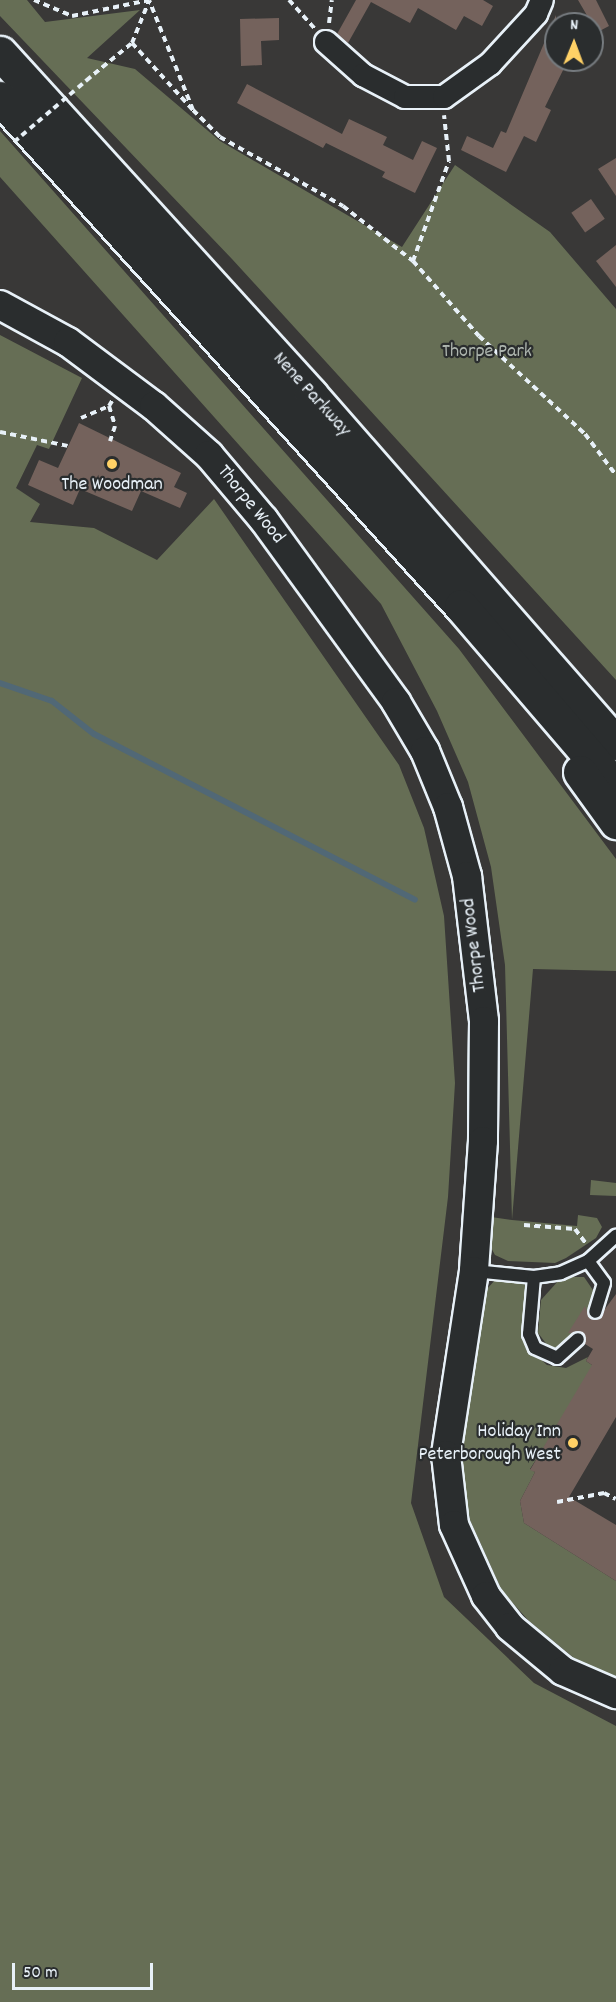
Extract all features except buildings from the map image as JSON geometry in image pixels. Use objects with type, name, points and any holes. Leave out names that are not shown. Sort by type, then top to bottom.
[{"type":"highway","name":"Nene Parkway","points":[[0,53],[475,601],[616,787]]},
{"type":"highway","name":"Nene Parkway","points":[[0,98],[475,601],[616,743]]},
{"type":"highway","points":[[475,601],[616,723]]},
{"type":"highway","points":[[475,601],[616,822]]},
{"type":"street","points":[[326,42],[363,75],[405,97],[444,97],[490,64],[536,14],[542,0]]},
{"type":"street","name":"Thorpe Wood","points":[[0,305],[68,342],[122,381],[209,455],[264,520],[396,702],[425,751],[448,807],[466,876],[484,1021],[483,1141],[474,1271],[446,1455],[454,1525],[481,1587],[510,1627],[563,1671],[616,1694]]},
{"type":"lane","points":[[474,1271],[534,1277],[588,1261],[616,1236]]},
{"type":"lane","points":[[588,1261],[604,1282],[595,1312]]},
{"type":"lane","points":[[534,1277],[529,1334],[535,1348],[557,1358],[578,1340]]},
{"type":"path","points":[[35,1],[72,16],[150,0]]},
{"type":"path","points":[[14,142],[132,42],[150,0]]},
{"type":"path","points":[[150,0],[193,110]]},
{"type":"path","points":[[288,0],[326,42]]},
{"type":"path","points":[[326,42],[332,0]]},
{"type":"path","points":[[132,42],[220,137],[343,206],[413,261],[479,336],[585,434],[616,473]]},
{"type":"path","points":[[413,261],[449,161],[444,97]]},
{"type":"path","points":[[81,418],[109,406],[122,381]]},
{"type":"path","points":[[109,406],[115,426],[110,441]]},
{"type":"path","points":[[0,432],[47,446],[68,446]]},
{"type":"path","points":[[557,1502],[604,1493],[616,1499]]},
{"type":"green space","name":"Thorpe Park","points":[[0,0],[27,0],[45,22],[140,10],[87,58],[135,69],[220,141],[402,247],[455,165],[550,232],[616,309],[616,680],[232,259],[0,16]]},
{"type":"green space","points":[[0,131],[459,649],[616,859],[616,971],[533,969],[512,1220],[505,965],[491,867],[468,782],[437,711],[381,604],[0,177]]},
{"type":"green space","points":[[0,335],[82,378],[49,449],[37,445],[16,488],[40,504],[30,522],[94,528],[157,560],[214,499],[399,765],[424,828],[444,916],[455,1083],[448,1197],[411,1503],[444,1597],[534,1683],[616,1726],[616,2002],[0,2002]]},
{"type":"green space","points":[[591,1180],[616,1183],[616,1196],[590,1195]]},
{"type":"green space","points":[[578,1215],[597,1218],[602,1227],[596,1238],[555,1263],[508,1261],[495,1255],[489,1244],[491,1217],[577,1226]]},
{"type":"green space","points":[[584,1277],[597,1296],[574,1339],[551,1350],[538,1333],[541,1300],[559,1280]]},
{"type":"green space","points":[[496,1279],[518,1280],[526,1286],[527,1347],[547,1365],[566,1368],[588,1357],[586,1361],[595,1367],[530,1469],[535,1472],[520,1501],[524,1523],[616,1581],[616,1678],[574,1658],[529,1621],[502,1591],[470,1520],[461,1462],[462,1419],[486,1290]]},
{"type":"waterway","points":[[0,683],[52,701],[94,734],[415,900]]},
{"type":"place","name":"The Woodman","points":[[112,464]]},
{"type":"place","name":"Holiday Inn Peterborough West","points":[[573,1443]]}]
